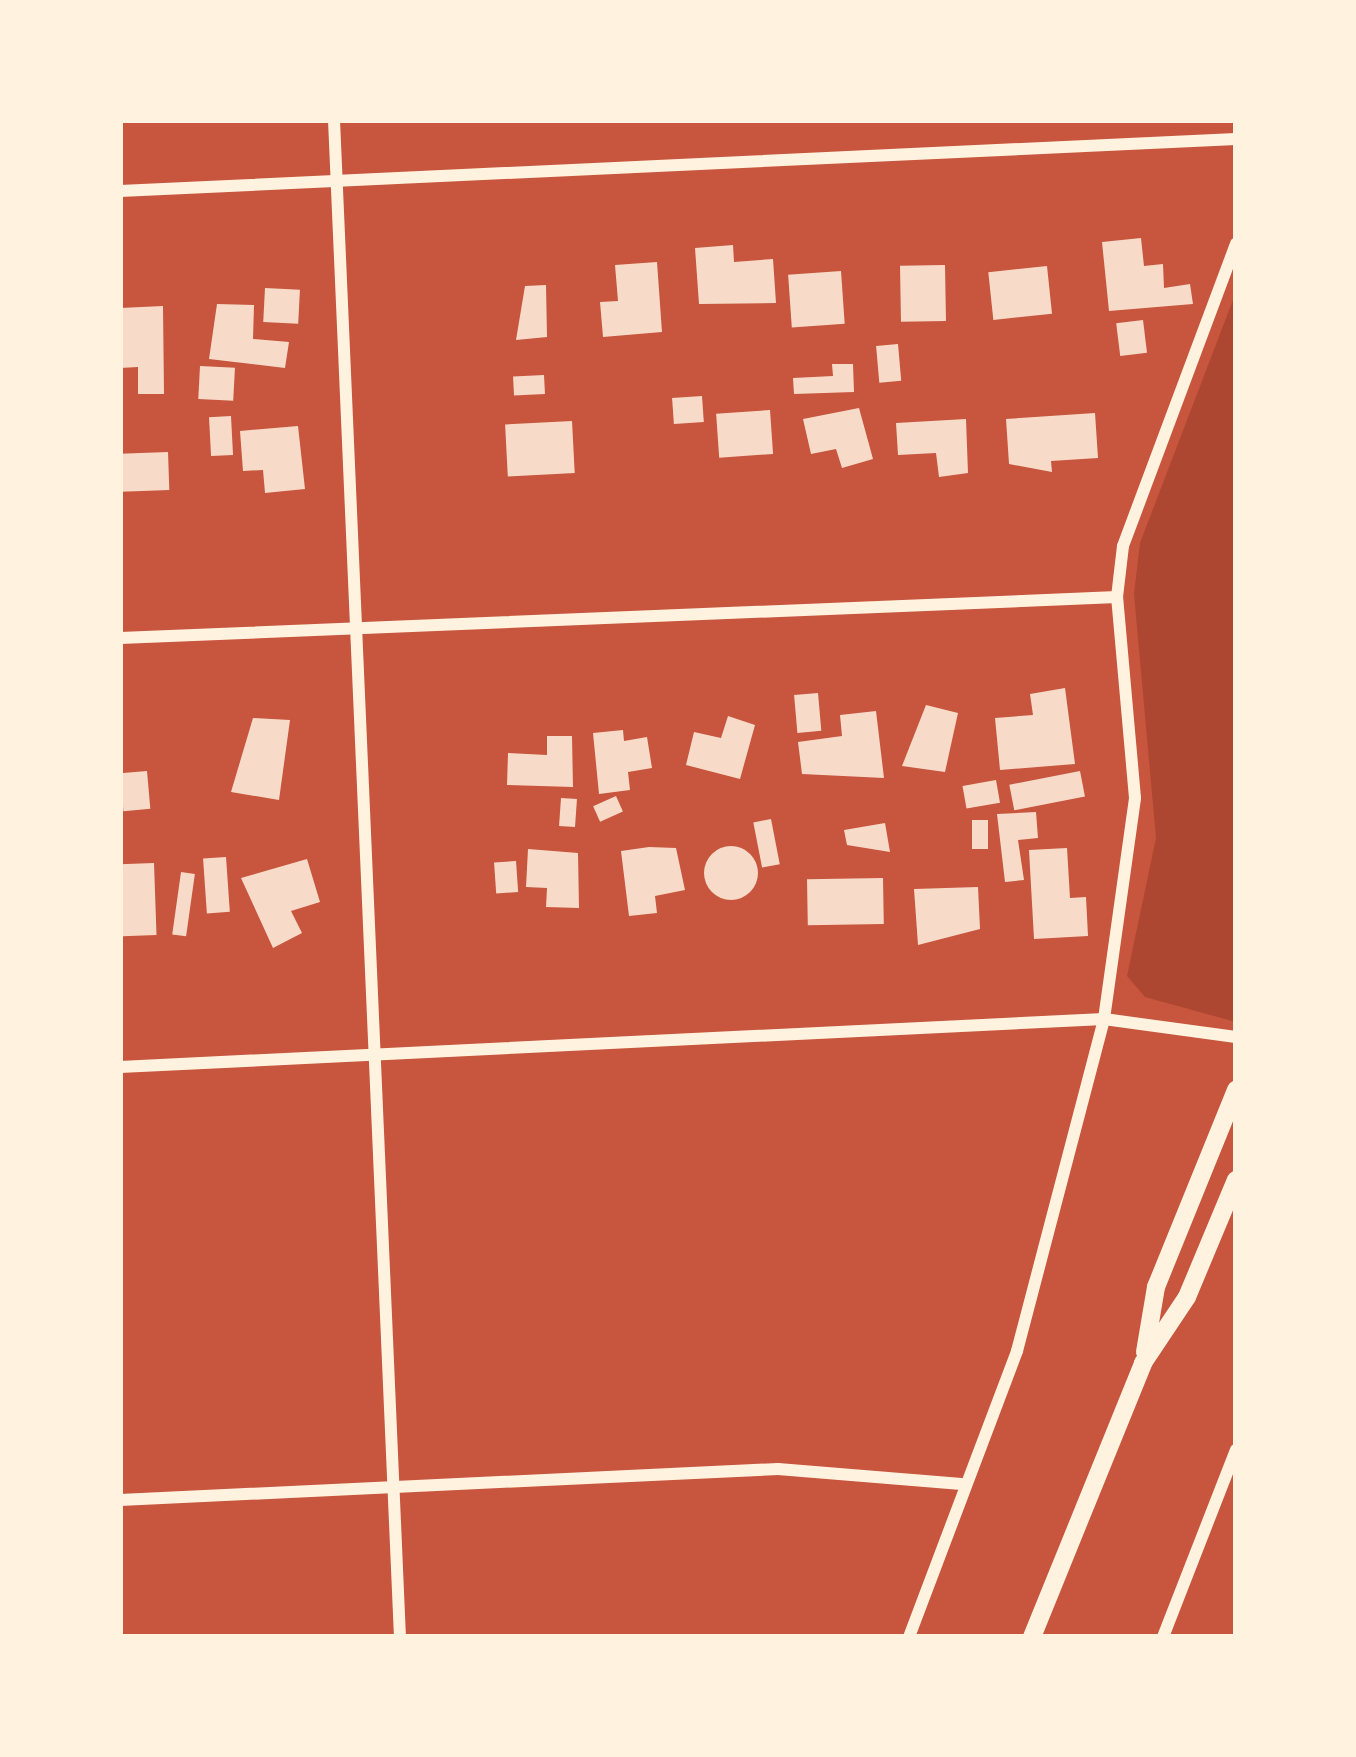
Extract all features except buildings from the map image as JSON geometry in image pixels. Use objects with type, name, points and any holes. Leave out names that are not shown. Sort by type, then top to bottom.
[{"type":"main road","points":[[1143,1363],[1156,1287],[1236,1090]]},
{"type":"main road","points":[[1032,1637],[1143,1363],[1187,1297],[1236,1180]]},
{"type":"street","points":[[334,120],[358,627],[370,1060],[400,1637]]},
{"type":"street","points":[[120,191],[1236,139]]},
{"type":"street","points":[[909,1637],[1042,1271],[1104,1019],[1136,798],[1117,597],[1139,491],[1236,243]]},
{"type":"street","points":[[120,638],[1117,597]]},
{"type":"street","points":[[120,1066],[370,1060],[1104,1019],[1236,1037]]},
{"type":"street","points":[[1163,1637],[1236,1450]]},
{"type":"street","points":[[120,1500],[778,1469],[961,1484]]},
{"type":"shaded area","points":[[1236,292],[1236,1022],[1145,997],[1127,976],[1156,838],[1134,594],[1140,543]]}]
